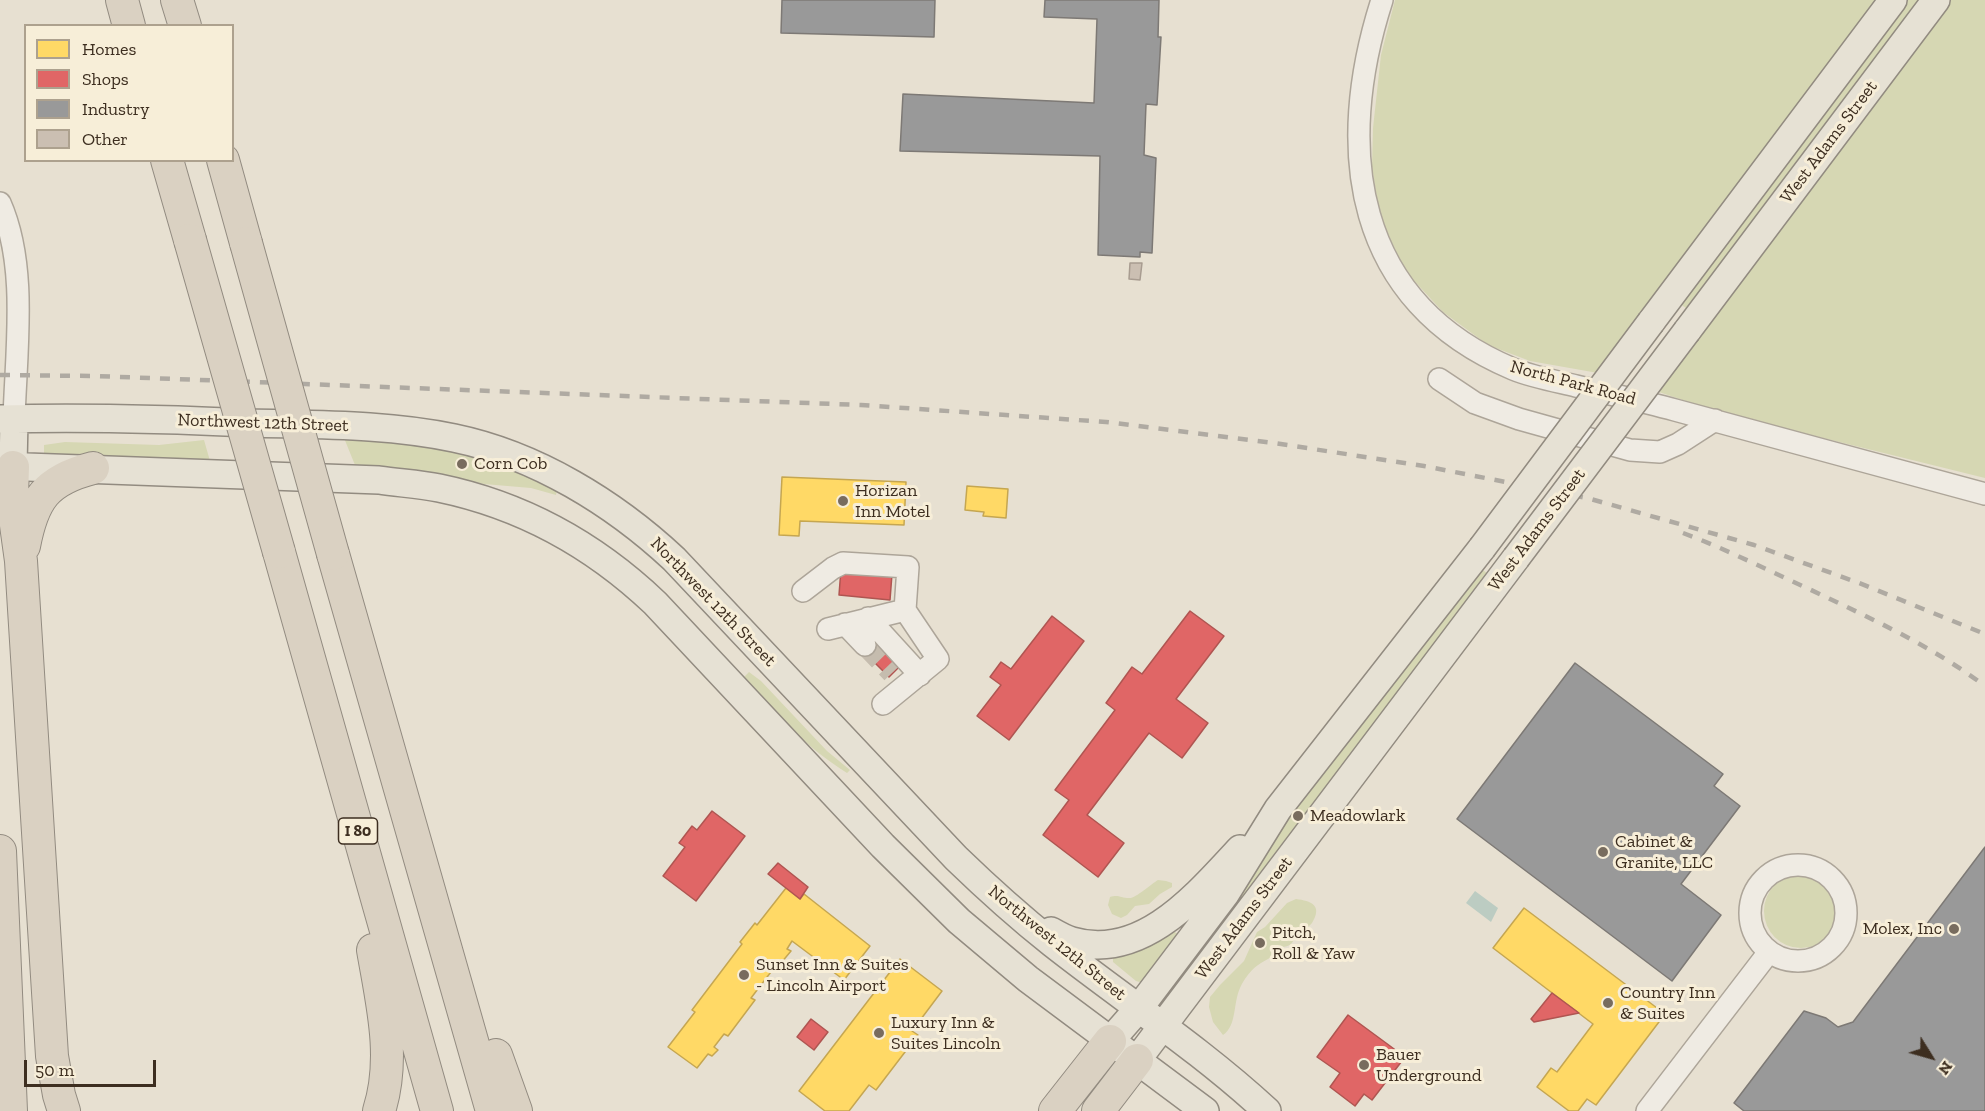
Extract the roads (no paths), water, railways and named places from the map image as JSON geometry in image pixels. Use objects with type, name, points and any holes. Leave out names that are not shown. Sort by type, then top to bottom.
[{"type":"highway","points":[[122,0],[128,24]]},
{"type":"highway","points":[[177,0],[184,24]]},
{"type":"highway","name":"I 80","points":[[168,162],[437,1111]]},
{"type":"highway","points":[[224,162],[492,1111]]},
{"type":"highway","points":[[6,466],[21,561],[52,1056],[64,1111]]},
{"type":"highway","points":[[21,561],[27,530],[40,499],[60,480],[73,473],[93,468]]},
{"type":"highway","points":[[344,780],[387,1035],[387,1078],[379,1111]]},
{"type":"highway","points":[[409,817],[516,1111]]},
{"type":"highway","points":[[0,851],[11,1111]]},
{"type":"highway","points":[[1055,1111],[1110,1041]]},
{"type":"highway","points":[[1098,1111],[1137,1060]]},
{"type":"main road","name":"West Adams Street","points":[[1110,1041],[1139,1008],[1226,893],[1278,809],[1482,548],[1893,0]]},
{"type":"main road","name":"West Adams Street","points":[[1137,1060],[1936,0]]},
{"type":"main road","points":[[7,419],[6,466],[347,478],[436,487],[493,502],[553,528],[583,545],[632,581],[655,603],[937,900],[1028,979],[1205,1111]]},
{"type":"main road","name":"Northwest 12th Street","points":[[7,419],[188,420],[355,425],[454,438],[505,452],[587,493],[653,539],[956,858],[1021,918],[1162,1026],[1267,1111]]},
{"type":"main road","points":[[1021,918],[1071,941],[1095,945],[1120,942],[1141,934],[1161,924],[1198,893],[1278,809]]},
{"type":"street","name":"North Park Road","points":[[1382,0],[1362,77],[1358,119],[1360,176],[1365,202],[1373,229],[1385,256],[1404,286],[1446,330],[1482,353],[1539,378],[1715,420],[1985,494]]},
{"type":"street","points":[[0,203],[10,228],[17,272],[7,419]]},
{"type":"street","points":[[1439,378],[1475,403],[1519,419],[1630,450],[1660,452],[1678,444],[1715,420]]},
{"type":"street","points":[[803,591],[843,563],[908,567],[905,610],[938,659],[906,678],[883,704]]},
{"type":"street","points":[[865,645],[837,626],[905,610]]},
{"type":"street","points":[[868,618],[906,678]]},
{"type":"street","points":[[1794,865],[1803,865],[1826,874],[1837,884],[1844,898],[1846,913],[1844,928],[1837,942],[1826,952],[1812,959],[1797,962],[1782,959],[1769,952],[1758,940],[1751,925],[1750,908],[1754,892],[1764,878],[1778,869],[1794,865]]},
{"type":"street","points":[[1647,1111],[1769,952]]},
{"type":"tunnel","points":[[865,645],[892,673]]},
{"type":"railway","points":[[0,375],[95,376],[861,405],[1106,422],[1274,443],[1424,466],[1587,498],[1754,545],[1859,583],[1985,634]]},
{"type":"railway","points":[[1683,533],[1877,622],[1943,658],[1985,686]]},
{"type":"place","name":"Corn Cob","points":[[462,464]]},
{"type":"place","name":"Horizan Inn Motel","points":[[843,501]]},
{"type":"place","name":"Meadowlark","points":[[1298,816]]},
{"type":"place","name":"Cabinet & Granite, LLC","points":[[1603,852]]},
{"type":"place","name":"Molex, Inc","points":[[1954,929]]},
{"type":"place","name":"Pitch, Roll & Yaw","points":[[1260,943]]},
{"type":"place","name":"Sunset Inn & Suites - Lincoln Airport","points":[[744,975]]},
{"type":"place","name":"Country Inn & Suites","points":[[1608,1003]]},
{"type":"place","name":"Luxury Inn & Suites Lincoln","points":[[879,1033]]},
{"type":"place","name":"Bauer Underground","points":[[1364,1065]]}]
